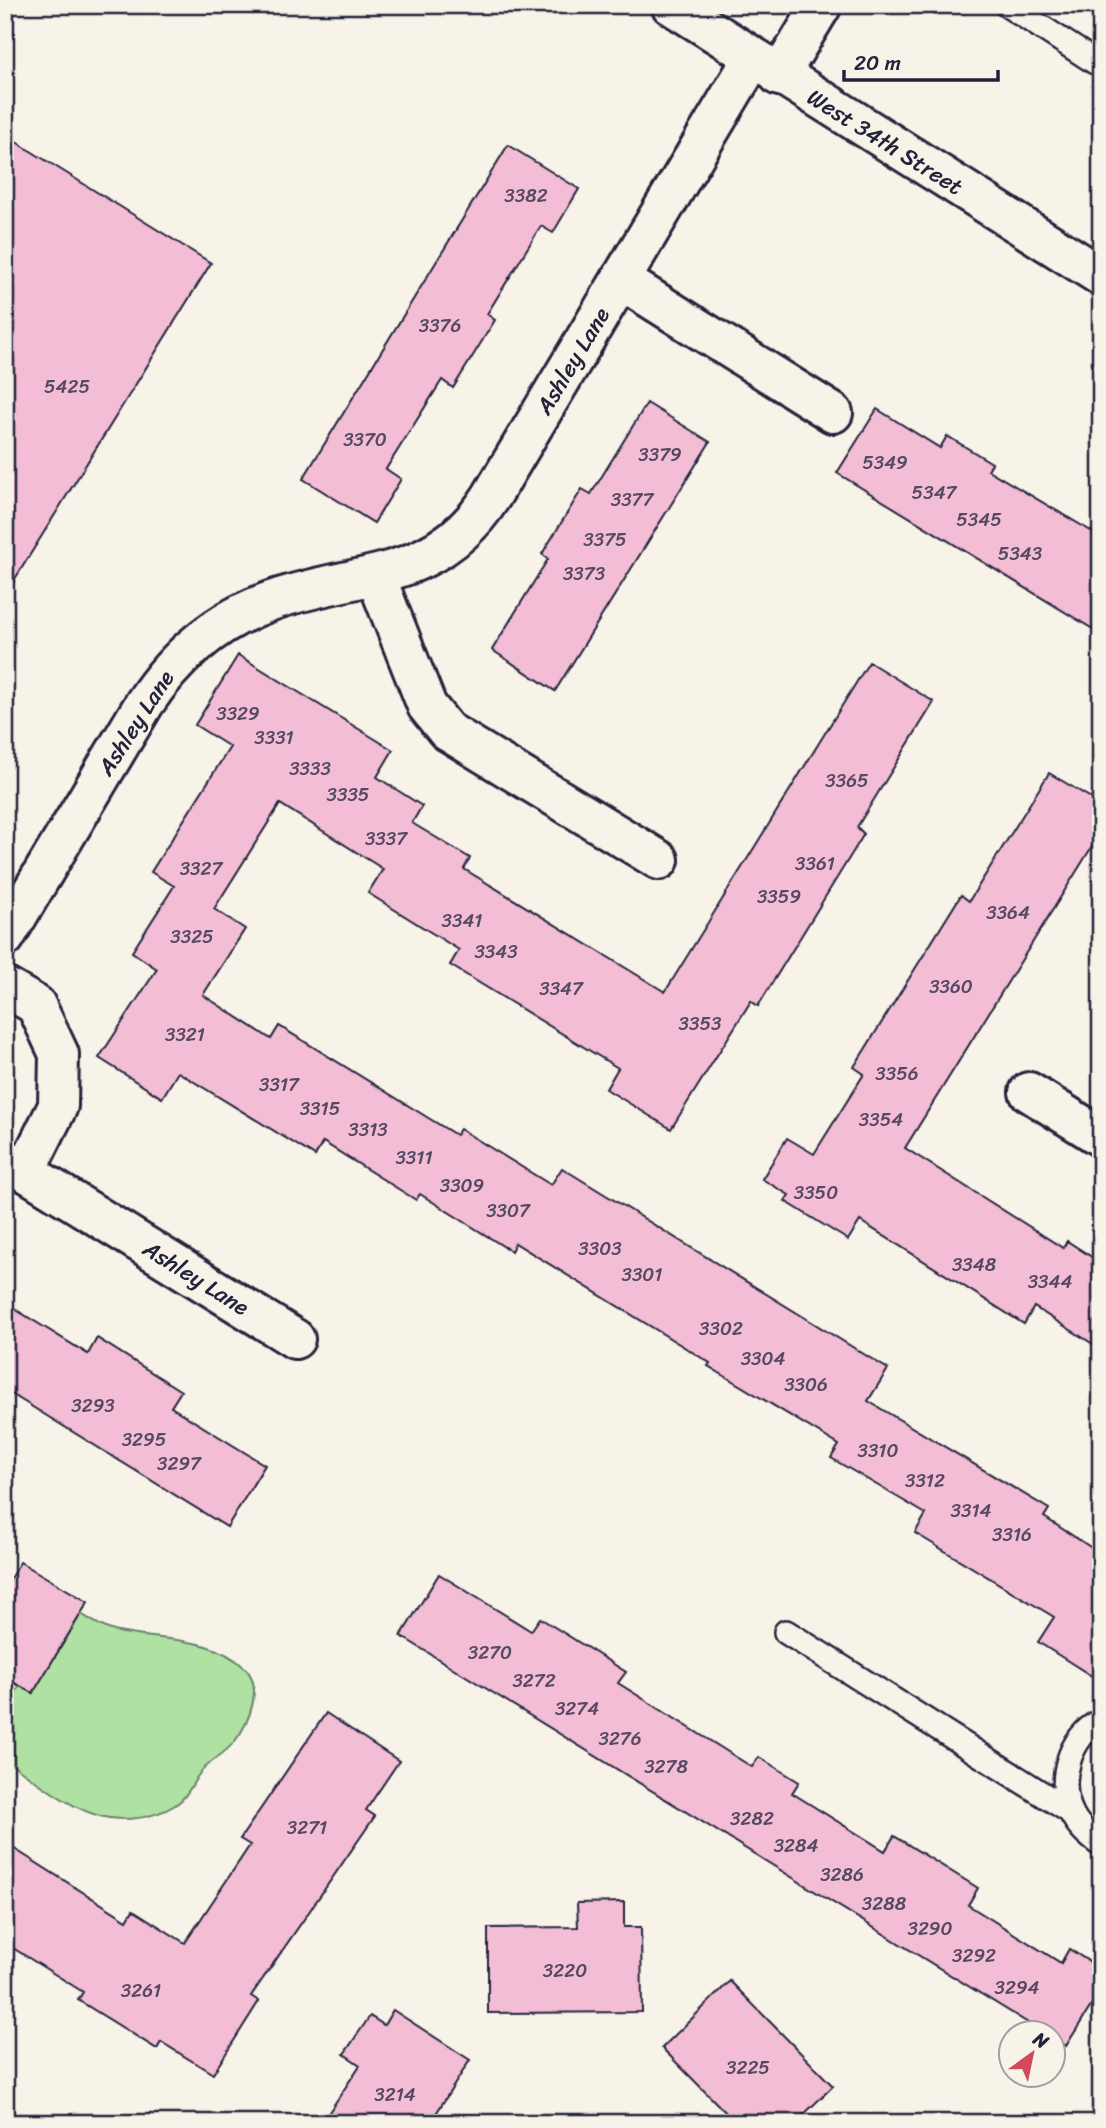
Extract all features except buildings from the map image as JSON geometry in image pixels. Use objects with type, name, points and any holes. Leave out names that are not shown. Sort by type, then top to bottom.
[{"type":"street","name":"West 34th Street","points":[[671,5],[1101,276]]},
{"type":"street","name":"Ashley Lane","points":[[5,937],[144,704],[177,661],[207,635],[256,607],[376,577],[439,551],[478,517],[621,280],[766,67],[822,5]]},
{"type":"street","name":"Ashley Lane","points":[[621,280],[833,413]]},
{"type":"street","points":[[376,577],[427,706],[447,731],[659,860]]},
{"type":"street","name":"Ashley Lane","points":[[5,987],[36,1005],[59,1054],[58,1106],[15,1165],[295,1339]]},
{"type":"street","points":[[1029,1092],[1101,1137]]},
{"type":"lane","points":[[1007,5],[1095,62]]},
{"type":"lane","points":[[786,1632],[1071,1812]]},
{"type":"lane","points":[[1101,1721],[1078,1742],[1067,1764],[1065,1789],[1071,1812],[1085,1833],[1101,1844]]},
{"type":"green space","points":[[81,1614],[114,1631],[200,1644],[216,1649],[231,1657],[251,1676],[254,1694],[249,1715],[240,1733],[231,1746],[200,1773],[182,1800],[166,1810],[130,1819],[107,1818],[76,1807],[5,1760],[5,1707],[20,1686],[33,1693]]}]
